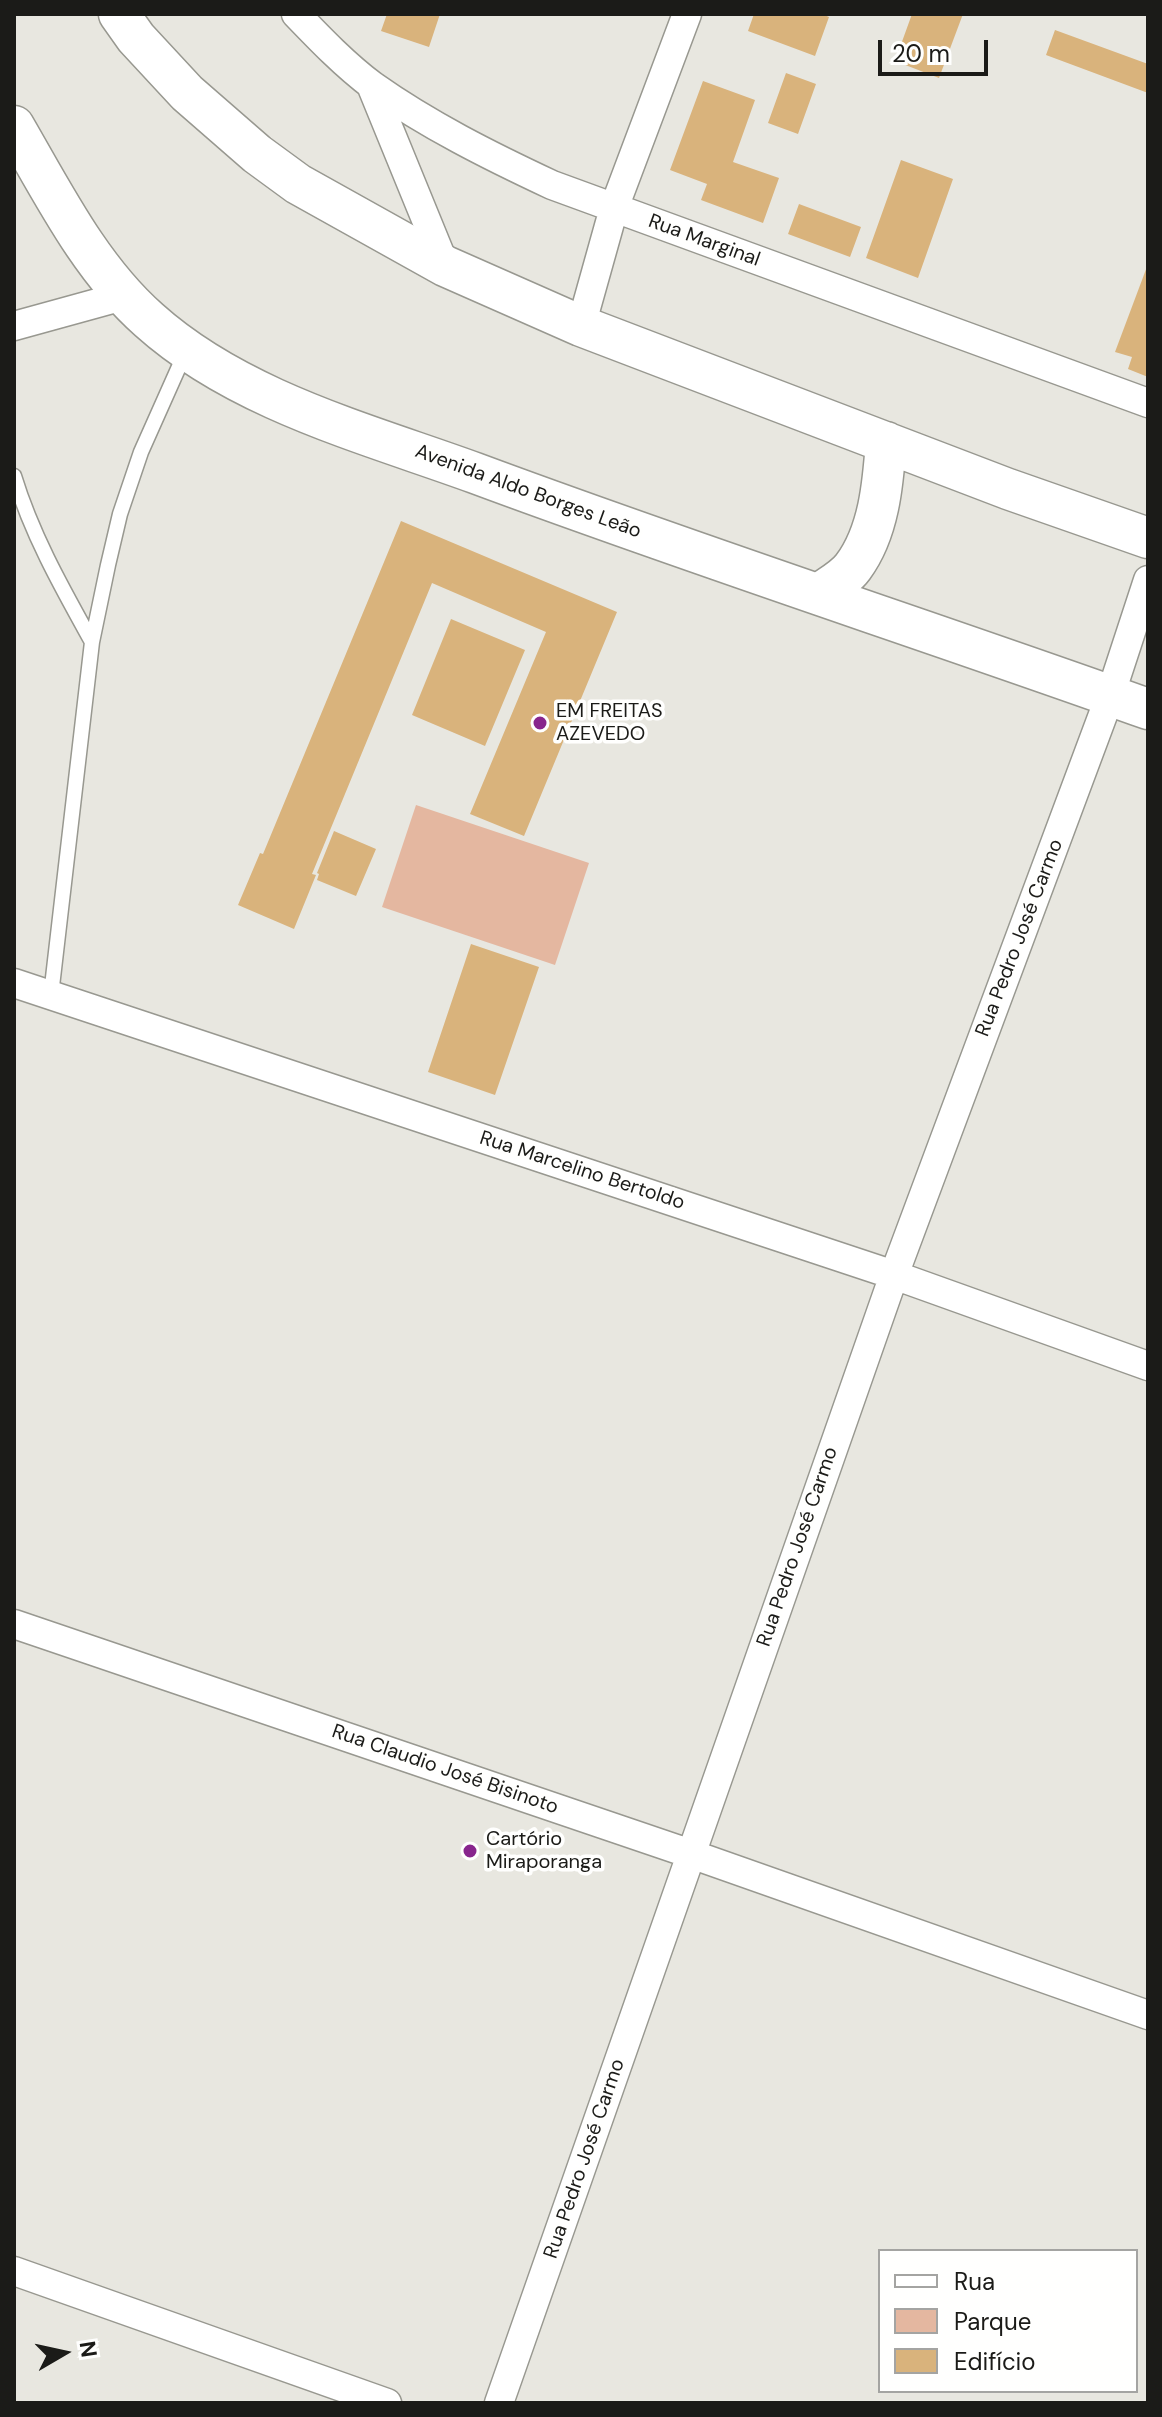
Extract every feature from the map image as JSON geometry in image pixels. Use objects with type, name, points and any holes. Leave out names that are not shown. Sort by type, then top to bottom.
[{"type":"street","points":[[119,14],[136,38],[187,93],[257,154],[298,184],[445,266],[581,326],[1148,538]]},
{"type":"street","name":"Rua Marginal","points":[[296,14],[371,85],[491,157],[552,185],[1148,403]]},
{"type":"street","points":[[581,326],[614,208],[687,14]]},
{"type":"street","points":[[371,85],[445,266]]},
{"type":"street","name":"Avenida Aldo Borges Leão","points":[[14,126],[86,246],[123,296],[150,322],[219,372],[318,416],[529,493],[1148,709]]},
{"type":"street","points":[[14,326],[123,296]]},
{"type":"street","points":[[819,594],[851,569],[868,542],[883,483],[886,442]]},
{"type":"street","name":"Rua Pedro José Carmo","points":[[499,2403],[894,1275],[1110,696],[1148,580]]},
{"type":"street","name":"Rua Marcelino Bertoldo","points":[[14,983],[894,1275],[1148,1366]]},
{"type":"street","name":"Rua Claudio José Bisinoto","points":[[14,1624],[691,1854],[1148,2015]]},
{"type":"street","points":[[14,2271],[387,2403]]},
{"type":"lane","points":[[51,995],[92,642],[124,502],[141,452],[186,350]]},
{"type":"lane","points":[[14,476],[32,528],[92,642]]},
{"type":"green space","points":[[416,805],[589,863],[555,965],[382,907]]},
{"type":"building","points":[[387,14],[440,14],[429,47],[381,31]]},
{"type":"building","points":[[754,14],[822,14],[829,17],[815,56],[748,31]]},
{"type":"building","points":[[912,14],[963,14],[939,78],[895,61]]},
{"type":"building","points":[[1055,30],[1148,64],[1148,93],[1046,55]]},
{"type":"building","points":[[786,73],[816,84],[798,134],[768,123]]},
{"type":"building","points":[[703,81],[755,100],[733,162],[779,178],[763,223],[701,200],[707,184],[670,170]]},
{"type":"building","points":[[901,160],[953,179],[918,278],[866,258]]},
{"type":"building","points":[[799,204],[861,227],[850,257],[788,234]]},
{"type":"building","points":[[1148,264],[1148,377],[1128,369],[1132,357],[1115,352]]},
{"type":"building","name":"EM FREITAS AZEVEDO","points":[[401,521],[617,612],[524,836],[470,814],[546,632],[432,583],[312,874],[316,875],[294,929],[238,905],[260,853],[263,854]]},
{"type":"building","name":"EM FREITAS AZEVEDO","points":[[451,619],[525,650],[485,746],[412,715]]},
{"type":"building","points":[[334,831],[376,849],[356,896],[317,880]]},
{"type":"building","points":[[471,944],[539,967],[495,1095],[428,1072]]},
{"type":"place","name":"EM FREITAS AZEVEDO","points":[[540,723]]},
{"type":"place","name":"Cartório Miraporanga","points":[[470,1851]]}]
